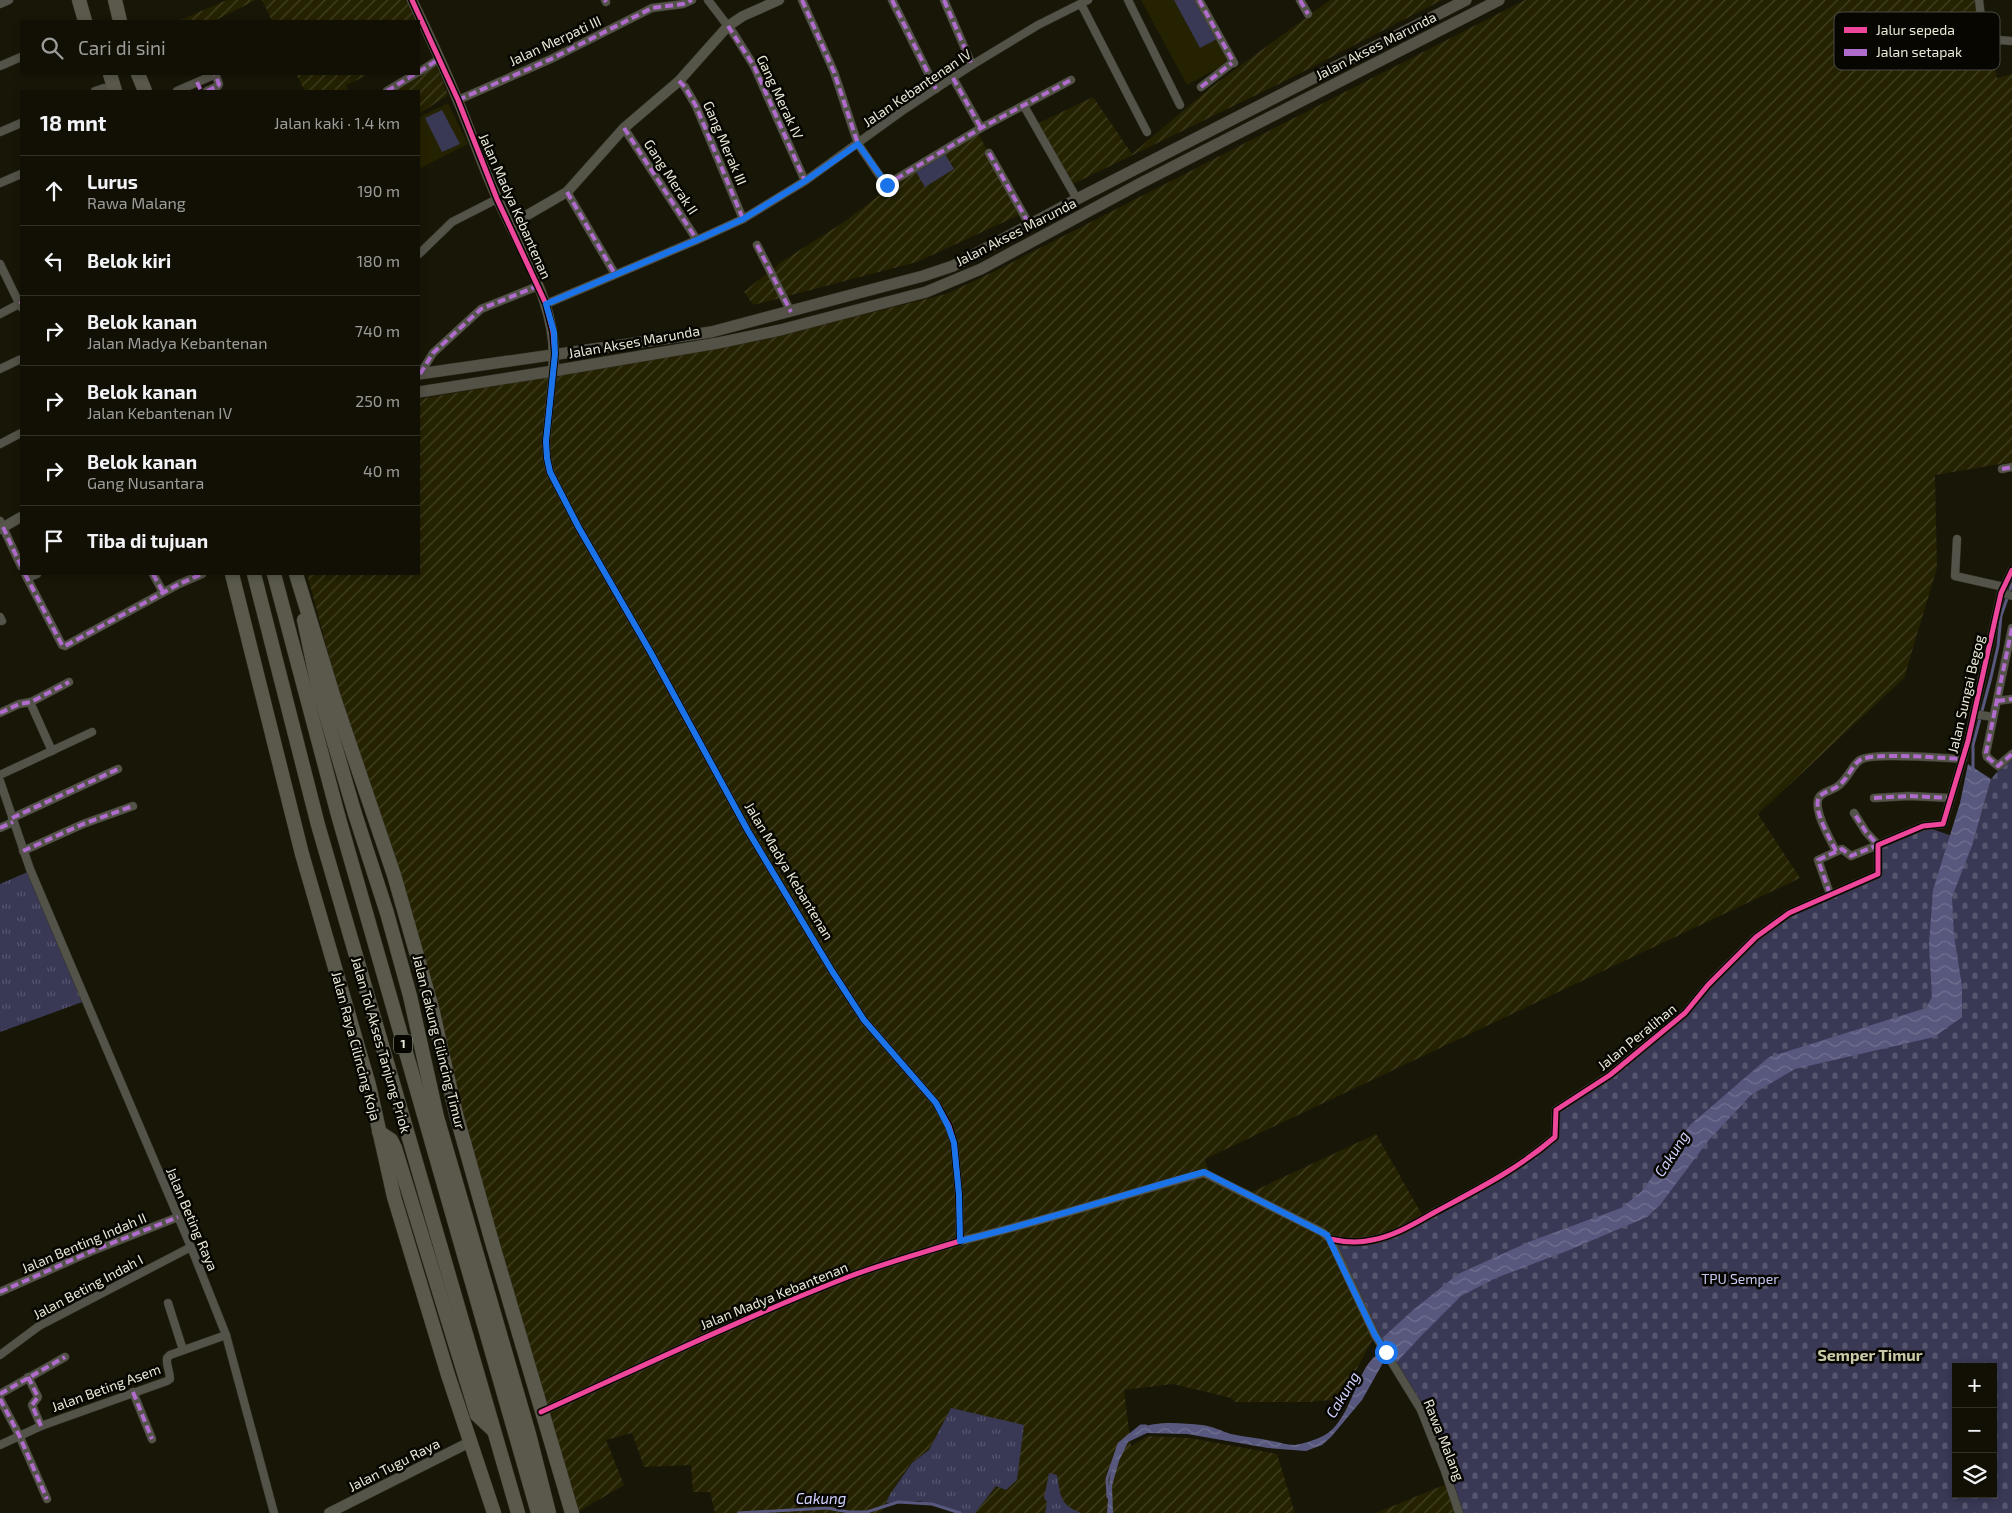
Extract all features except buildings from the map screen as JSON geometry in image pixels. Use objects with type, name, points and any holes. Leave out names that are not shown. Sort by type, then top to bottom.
[{"type":"highway","points":[[79,0],[85,20]]},
{"type":"highway","points":[[89,0],[94,20]]},
{"type":"highway","points":[[108,0],[114,20]]},
{"type":"highway","points":[[115,0],[120,20]]},
{"type":"highway","points":[[100,75],[105,90]]},
{"type":"highway","points":[[105,90],[110,75]]},
{"type":"highway","points":[[130,75],[136,90]]},
{"type":"highway","points":[[138,75],[145,90]]},
{"type":"highway","name":"Jalan Raya Cilincing Koja","points":[[232,575],[302,854],[362,1061],[394,1197],[448,1375],[472,1441],[494,1513]]},
{"type":"highway","name":"Jalan Tol Akses Tanjung Priok","points":[[254,575],[318,825],[518,1513]]},
{"type":"highway","name":"Jalan Tol Akses Tanjung Priok","points":[[274,575],[338,815],[538,1513]]},
{"type":"highway","name":"Jalan Cakung Cilincing Timur","points":[[296,575],[334,698],[394,875],[432,1008],[456,1114],[541,1412],[572,1513]]},
{"type":"highway","points":[[303,600],[304,626],[319,691],[402,968],[437,1117],[529,1434],[549,1513]]},
{"type":"highway","points":[[379,1132],[390,1140],[395,1148],[478,1415],[493,1430]]},
{"type":"main road","name":"Jalan Akses Marunda","points":[[420,374],[711,332],[923,276],[953,266],[1077,199],[1466,0]]},
{"type":"main road","name":"Jalan Akses Marunda","points":[[420,392],[553,372],[780,330],[926,292],[981,269],[1142,183],[1499,0]]},
{"type":"street","points":[[0,4],[9,0]]},
{"type":"street","name":"Jalan Madya Kebantenan","points":[[412,0],[458,100],[497,199],[546,304],[554,332],[555,354],[546,441],[550,472],[579,528],[651,653],[748,831],[832,971],[864,1020],[936,1103],[948,1126],[954,1143],[959,1195],[960,1241],[849,1277],[782,1304],[644,1363],[541,1412]]},
{"type":"street","name":"Jalan Merpati III","points":[[458,100],[551,59],[652,8],[683,4],[692,0]]},
{"type":"street","name":"Gang Merak IV","points":[[708,0],[728,26],[754,66],[805,181]]},
{"type":"street","name":"Jalan Madya Kebantenan","points":[[510,225],[567,192],[624,128],[679,81],[728,26],[743,16],[780,0]]},
{"type":"street","points":[[802,0],[834,72],[858,144],[887,185],[981,128],[1071,80]]},
{"type":"street","points":[[892,0],[936,89]]},
{"type":"street","points":[[944,0],[972,65]]},
{"type":"street","points":[[1128,0],[1180,105]]},
{"type":"street","points":[[1199,0],[1233,63],[1201,87]]},
{"type":"street","points":[[1300,0],[1308,14]]},
{"type":"street","points":[[1084,2],[1147,132]]},
{"type":"street","name":"Jalan Kebantenan IV","points":[[546,304],[743,219],[805,181],[902,111],[972,65],[1038,25],[1084,2]]},
{"type":"street","points":[[0,66],[20,57]]},
{"type":"street","points":[[420,71],[439,59]]},
{"type":"street","points":[[179,90],[213,75]]},
{"type":"street","points":[[209,90],[219,84],[215,75]]},
{"type":"street","points":[[389,90],[413,75]]},
{"type":"street","points":[[953,78],[981,128]]},
{"type":"street","name":"Gang Merak III","points":[[679,81],[685,87],[696,106],[743,219]]},
{"type":"street","points":[[196,82],[200,90]]},
{"type":"street","points":[[1024,106],[1077,199]]},
{"type":"street","points":[[0,132],[20,123]]},
{"type":"street","name":"Gang Merak II","points":[[624,128],[697,240]]},
{"type":"street","points":[[989,153],[1029,224]]},
{"type":"street","points":[[0,183],[20,174]]},
{"type":"street","points":[[567,192],[615,274]]},
{"type":"street","points":[[420,253],[452,222],[497,199]]},
{"type":"street","points":[[757,245],[791,312]]},
{"type":"street","points":[[0,264],[20,303]]},
{"type":"street","points":[[420,374],[433,353],[481,309],[538,286]]},
{"type":"street","points":[[0,314],[20,305]]},
{"type":"street","points":[[0,369],[20,359]]},
{"type":"street","points":[[0,444],[20,434]]},
{"type":"street","points":[[2002,468],[2012,467]]},
{"type":"street","points":[[20,518],[1,526],[20,564]]},
{"type":"street","points":[[1957,540],[1955,576],[2012,596]]},
{"type":"street","name":"Jalan Sungai Begog","points":[[1878,845],[1923,826],[1943,824],[1976,714],[2002,591],[2012,570]]},
{"type":"street","points":[[154,575],[163,592]]},
{"type":"street","points":[[26,576],[58,638],[65,646],[163,592],[200,575]]},
{"type":"street","points":[[2012,631],[1991,717],[1986,755],[1998,766],[2012,754]]},
{"type":"street","points":[[0,714],[19,704],[30,702],[69,682]]},
{"type":"street","points":[[1996,700],[2012,699]]},
{"type":"street","points":[[30,702],[52,751]]},
{"type":"street","points":[[1976,714],[1991,717]]},
{"type":"street","points":[[0,775],[92,732]]},
{"type":"street","points":[[1836,851],[1823,825],[1818,807],[1818,799],[1821,795],[1839,786],[1850,775],[1857,762],[1862,758],[1880,755],[1963,759]]},
{"type":"street","points":[[0,828],[118,769]]},
{"type":"street","name":"Jalan Beting Raya","points":[[0,781],[23,851],[191,1247],[226,1335],[274,1513]]},
{"type":"street","points":[[1874,798],[1909,796],[1951,798]]},
{"type":"street","points":[[23,851],[83,824],[133,806]]},
{"type":"street","points":[[1830,894],[1817,861],[1842,849],[1851,856],[1878,845],[1866,832],[1854,813]]},
{"type":"street","name":"Jalan Peralihan","points":[[1330,1239],[1341,1241],[1372,1240],[1397,1232],[1506,1175],[1533,1156],[1555,1137],[1556,1110],[1610,1074],[1685,1013],[1708,985],[1756,937],[1789,913],[1878,874],[1878,845]]},
{"type":"street","points":[[960,1241],[1035,1223],[1204,1172],[1322,1232],[1330,1239]]},
{"type":"street","name":"Jalan Benting Indah II","points":[[0,1292],[92,1251],[178,1217]]},
{"type":"street","name":"Rawa Malang","points":[[1330,1239],[1378,1339],[1421,1410],[1445,1471],[1458,1513]]},
{"type":"street","name":"Jalan Beting Indah I","points":[[0,1355],[39,1326],[191,1247]]},
{"type":"street","points":[[168,1303],[183,1350]]},
{"type":"street","name":"Jalan Beting Asem","points":[[0,1445],[41,1426],[170,1379],[167,1358],[183,1350],[226,1335]]},
{"type":"street","points":[[0,1394],[65,1357]]},
{"type":"street","points":[[28,1377],[38,1397],[32,1405],[41,1426]]},
{"type":"street","points":[[133,1392],[152,1439]]},
{"type":"street","points":[[0,1399],[19,1435],[47,1499]]},
{"type":"street","name":"Jalan Tugu Raya","points":[[329,1513],[472,1441]]},
{"type":"shaded area","points":[[227,0],[256,0],[216,20],[180,20]]},
{"type":"shaded area","points":[[262,0],[406,0],[416,20],[272,20]]},
{"type":"shaded area","points":[[1141,0],[1198,0],[1231,61],[1187,85]]},
{"type":"shaded area","points":[[1330,0],[1442,0],[1281,83],[1071,185],[1037,124],[1093,97],[1132,154],[1210,88]]},
{"type":"shaded area","points":[[1525,0],[1980,0],[1983,12],[1834,12],[1834,70],[1995,70],[1997,78],[2012,74],[2012,462],[1935,475],[1937,568],[1904,678],[1758,814],[1800,878],[1205,1159],[1209,1175],[1245,1195],[1376,1134],[1424,1218],[1375,1335],[1355,1372],[1344,1403],[1340,1399],[1310,1402],[1235,1402],[1231,1398],[1173,1384],[1124,1390],[1131,1446],[1148,1436],[1190,1438],[1277,1454],[1295,1513],[975,1513],[996,1486],[951,1408],[929,1450],[911,1463],[890,1494],[881,1513],[715,1513],[710,1492],[693,1492],[691,1465],[644,1467],[632,1433],[606,1440],[624,1485],[576,1513],[572,1513],[532,1403],[501,1298],[307,575],[420,575],[420,399],[758,341],[946,294],[991,273]]},
{"type":"shaded area","points":[[434,59],[448,95],[420,113],[420,90],[383,90],[408,75],[420,75],[420,67]]},
{"type":"shaded area","points":[[297,75],[368,75],[346,85],[348,90],[304,90]]},
{"type":"shaded area","points":[[448,103],[468,144],[420,168],[420,117]]},
{"type":"shaded area","points":[[977,131],[1021,214],[917,262],[753,305],[744,292],[781,262],[844,222],[928,158]]},
{"type":"shaded area","points":[[1449,1483],[1459,1513],[1376,1513]]},
{"type":"green space","points":[[1174,0],[1195,0],[1217,39],[1200,48]]},
{"type":"green space","points":[[442,110],[460,144],[442,152],[425,118]]},
{"type":"green space","points":[[945,154],[954,169],[925,187],[916,172]]},
{"type":"green space","name":"TPU Semper","points":[[2012,754],[2012,1513],[1459,1513],[1421,1410],[1386,1352],[1330,1239],[1371,1240],[1397,1232],[1505,1175],[1555,1137],[1556,1110],[1610,1075],[1685,1013],[1708,985],[1789,913],[1877,874],[1878,845],[1923,826],[1973,843],[1991,779]]},
{"type":"green space","points":[[30,871],[85,1001],[0,1032],[0,884]]},
{"type":"green space","points":[[951,1408],[1024,1425],[1017,1480],[1006,1490],[996,1486],[975,1513],[956,1513],[920,1501],[886,1503],[890,1494],[912,1463],[929,1450]]},
{"type":"green space","points":[[1049,1473],[1057,1475],[1062,1498],[1065,1503],[1081,1513],[1045,1513],[1047,1502],[1044,1498]]},
{"type":"water","points":[[1968,764],[1991,779],[1973,843],[1952,897],[1954,936],[1962,986],[1962,1017],[1934,1037],[1795,1069],[1751,1095],[1708,1141],[1660,1205],[1647,1217],[1567,1251],[1496,1278],[1461,1296],[1394,1365],[1379,1341],[1413,1310],[1458,1274],[1531,1241],[1621,1208],[1641,1192],[1690,1125],[1769,1057],[1926,1008],[1932,997],[1929,944],[1933,890],[1960,803]]},
{"type":"water","points":[[1383,1352],[1390,1360],[1384,1361],[1362,1400],[1331,1437],[1322,1445],[1306,1451],[1268,1448],[1187,1434],[1147,1433],[1128,1442],[1119,1461],[1112,1486],[1113,1513],[1107,1513],[1113,1460],[1122,1441],[1131,1433],[1153,1424],[1177,1423],[1213,1427],[1231,1434],[1289,1445],[1309,1442],[1323,1436],[1342,1418],[1367,1366],[1374,1357]]},
{"type":"waterway","name":"Cakung","points":[[1973,771],[1973,745],[1998,646],[2001,616],[2012,584]]},
{"type":"waterway","name":"Cakung","points":[[1108,1497],[1107,1479],[1119,1444],[1141,1426],[1146,1426]]},
{"type":"waterway","name":"Cakung","points":[[739,1513],[827,1508],[849,1512],[867,1512],[898,1502],[932,1504],[960,1513]]},
{"type":"marked path","points":[[458,100],[551,59],[652,8],[683,4],[692,0]]},
{"type":"marked path","points":[[802,0],[834,72],[858,144],[886,185],[981,128],[1071,80]]},
{"type":"marked path","points":[[892,0],[936,89]]},
{"type":"marked path","points":[[944,0],[972,65]]},
{"type":"marked path","points":[[1199,0],[1234,63]]},
{"type":"marked path","points":[[1300,0],[1308,14]]},
{"type":"marked path","points":[[728,26],[754,66],[805,181]]},
{"type":"marked path","points":[[420,71],[439,59]]},
{"type":"marked path","points":[[1201,87],[1232,63]]},
{"type":"marked path","points":[[209,90],[219,84],[215,75]]},
{"type":"marked path","points":[[389,90],[413,75]]},
{"type":"marked path","points":[[953,78],[981,128]]},
{"type":"marked path","points":[[679,81],[685,87],[696,106],[743,219]]},
{"type":"marked path","points":[[197,82],[201,90]]},
{"type":"marked path","points":[[624,128],[697,240]]},
{"type":"marked path","points":[[989,153],[1029,224]]},
{"type":"marked path","points":[[567,192],[615,274]]},
{"type":"marked path","points":[[757,245],[791,312]]},
{"type":"marked path","points":[[420,374],[433,353],[481,309],[538,286]]},
{"type":"marked path","points":[[2002,469],[2012,467]]},
{"type":"marked path","points":[[3,527],[20,564]]},
{"type":"marked path","points":[[26,575],[62,645],[65,646],[179,584],[200,575]]},
{"type":"marked path","points":[[154,575],[163,592]]},
{"type":"marked path","points":[[2012,628],[1986,753],[1987,757],[1998,766],[2012,754]]},
{"type":"marked path","points":[[0,713],[19,704],[31,702],[69,682]]},
{"type":"marked path","points":[[1997,701],[2012,699]]},
{"type":"marked path","points":[[1836,851],[1819,814],[1818,800],[1825,792],[1841,783],[1860,760],[1878,756],[1963,759]]},
{"type":"marked path","points":[[12,818],[118,769]]},
{"type":"marked path","points":[[1874,798],[1909,796],[1951,798]]},
{"type":"marked path","points":[[23,851],[83,824],[133,806]]},
{"type":"marked path","points":[[1830,894],[1818,860],[1842,849],[1851,856],[1878,845],[1866,832],[1854,813]]},
{"type":"marked path","points":[[0,828],[13,822]]},
{"type":"marked path","points":[[0,1292],[92,1251],[178,1217]]},
{"type":"marked path","points":[[0,1394],[65,1357]]},
{"type":"marked path","points":[[28,1377],[38,1397],[32,1405],[41,1426]]},
{"type":"marked path","points":[[133,1392],[152,1439]]},
{"type":"marked path","points":[[0,1399],[19,1435],[47,1499]]},
{"type":"cycle path","points":[[412,0],[458,100],[497,199],[546,304],[553,332],[555,354],[546,441],[550,472],[579,528],[651,653],[748,831],[832,971],[864,1020],[936,1103],[949,1126],[954,1143],[959,1195],[960,1241],[848,1277],[770,1309],[541,1412]]},
{"type":"cycle path","points":[[1330,1239],[1362,1242],[1397,1232],[1482,1187],[1527,1159],[1555,1137],[1556,1110],[1610,1075],[1685,1013],[1708,985],[1756,937],[1789,913],[1878,874],[1878,845],[1923,826],[1943,824],[1968,741],[2001,593],[2012,570]]},
{"type":"district","name":"Semper Timur","points":[[1870,1355]]},
{"type":"route","points":[[887,185],[858,144],[805,181],[743,219],[546,304],[554,332],[555,354],[546,441],[550,472],[579,528],[651,653],[748,831],[832,971],[864,1020],[936,1103],[948,1126],[954,1143],[959,1195],[960,1241],[1035,1223],[1204,1172],[1327,1235],[1375,1335],[1386,1352]]}]
